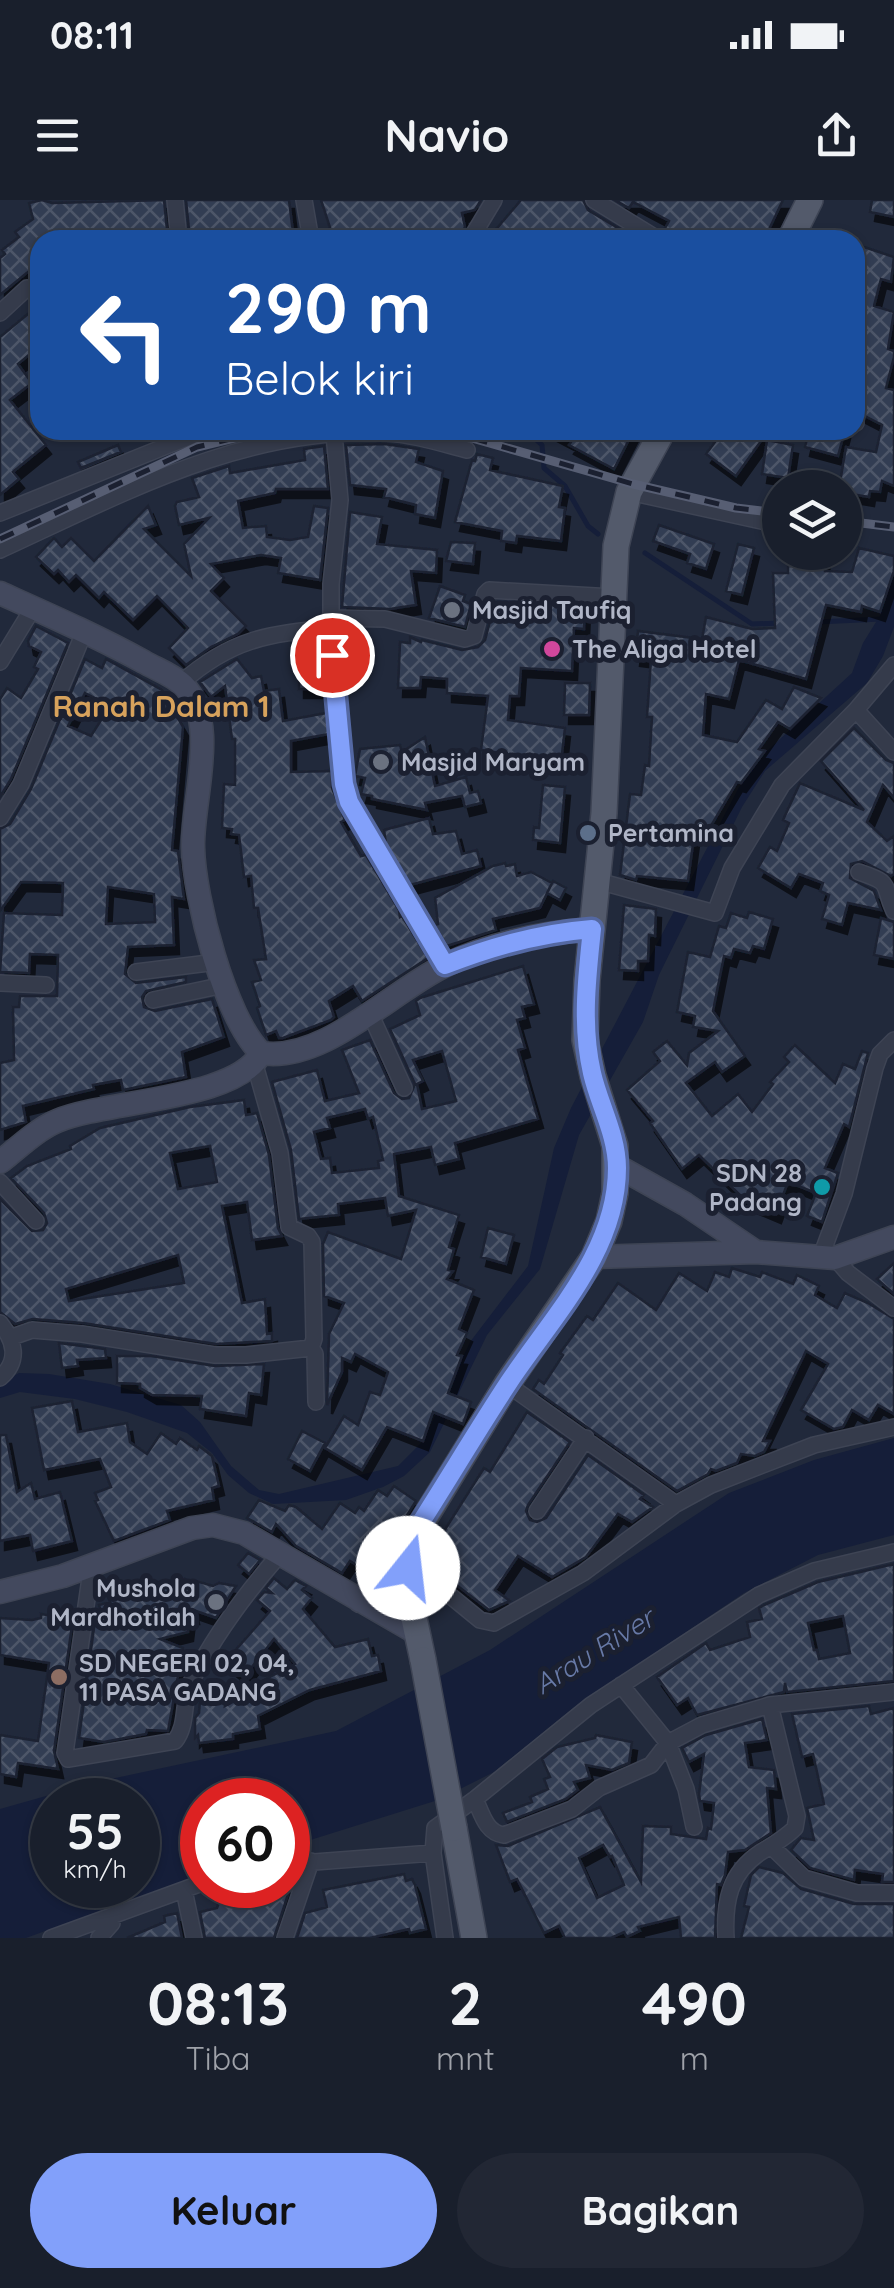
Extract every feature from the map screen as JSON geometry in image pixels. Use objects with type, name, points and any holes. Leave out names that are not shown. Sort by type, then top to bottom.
[{"type":"main road","points":[[795,230],[810,200]]},
{"type":"main road","points":[[474,1938],[415,1632],[408,1553],[508,1384],[594,1257],[609,1221],[616,1156],[586,1040],[592,929],[620,524],[629,492],[658,440]]},
{"type":"street","points":[[175,200],[178,230]]},
{"type":"street","points":[[304,200],[310,230]]},
{"type":"street","points":[[476,230],[494,200]]},
{"type":"street","points":[[594,200],[643,230]]},
{"type":"street","points":[[0,313],[27,288]]},
{"type":"street","points":[[0,513],[181,440]]},
{"type":"street","points":[[0,550],[198,462],[294,440]]},
{"type":"street","points":[[335,440],[340,500],[331,623],[344,784],[349,802],[445,965]]},
{"type":"street","points":[[419,440],[467,450]]},
{"type":"street","points":[[629,492],[762,521]]},
{"type":"street","points":[[181,683],[224,650],[250,639],[331,623],[396,621],[465,639],[474,636],[489,590],[613,598]]},
{"type":"street","points":[[0,593],[86,630],[181,683],[200,710],[203,727],[193,847],[198,887],[224,985],[258,1059],[280,1153],[289,1227],[312,1242],[311,1348],[316,1402]]},
{"type":"street","points":[[0,662],[33,608]]},
{"type":"street","points":[[0,818],[21,784],[86,630]]},
{"type":"street","points":[[598,880],[716,912],[732,868],[782,785],[894,665]]},
{"type":"street","points":[[856,710],[894,752]]},
{"type":"street","points":[[859,872],[888,886],[894,912]]},
{"type":"street","points":[[0,1162],[55,1121],[228,1082],[258,1059],[293,1054],[320,1044],[445,965],[554,932],[592,929]]},
{"type":"street","points":[[136,972],[217,962]]},
{"type":"street","points":[[0,983],[46,986]]},
{"type":"street","points":[[153,1000],[224,985]]},
{"type":"street","points":[[370,1012],[404,1088]]},
{"type":"street","points":[[828,1259],[875,1068],[880,1054],[894,1040]]},
{"type":"street","points":[[616,1156],[756,1252]]},
{"type":"street","points":[[0,1182],[36,1221]]},
{"type":"street","points":[[594,1257],[756,1252],[828,1259],[894,1237]]},
{"type":"street","points":[[828,1259],[894,1308]]},
{"type":"street","points":[[0,1323],[12,1337],[13,1360],[0,1378]]},
{"type":"street","points":[[12,1337],[32,1330],[63,1332],[215,1355],[311,1348]]},
{"type":"street","points":[[508,1384],[676,1504]]},
{"type":"street","points":[[360,1600],[408,1553],[480,1620],[494,1623],[583,1573],[676,1504],[776,1457],[854,1434],[894,1427]]},
{"type":"street","points":[[537,1512],[586,1438]]},
{"type":"street","points":[[0,1592],[63,1576],[192,1528],[214,1526],[244,1533],[415,1632]]},
{"type":"street","points":[[445,1938],[433,1853],[435,1828],[574,1718],[703,1630],[787,1580],[894,1552]]},
{"type":"street","points":[[92,1564],[65,1753],[70,1759],[179,1738],[192,1681],[241,1599],[280,1554]]},
{"type":"street","points":[[621,1685],[668,1743],[686,1788],[694,1827]]},
{"type":"street","points":[[475,1799],[488,1827],[504,1836],[559,1816],[599,1788],[651,1765],[668,1743],[702,1725],[770,1705],[894,1692]]},
{"type":"street","points":[[726,1938],[733,1878],[752,1858],[794,1828],[797,1816],[770,1705]]},
{"type":"street","points":[[771,1846],[804,1878],[856,1893],[894,1893]]},
{"type":"street","points":[[285,1938],[311,1862],[433,1853]]},
{"type":"street","points":[[51,1938],[180,1891]]},
{"type":"street","points":[[188,1908],[194,1938]]},
{"type":"street","points":[[99,1938],[112,1923],[112,1916]]},
{"type":"water","points":[[894,572],[894,627],[883,656],[867,683],[765,771],[742,807],[659,975],[643,1022],[579,1135],[540,1269],[487,1335],[430,1452],[404,1476],[346,1500],[273,1504],[249,1493],[228,1475],[212,1453],[187,1433],[75,1399],[20,1392],[0,1398],[0,1383],[19,1373],[49,1374],[110,1384],[181,1405],[200,1422],[231,1466],[259,1490],[279,1494],[398,1466],[423,1441],[470,1342],[528,1266],[554,1148],[571,1108],[739,787],[768,750],[852,673],[863,643],[881,614]]},
{"type":"water","name":"Arau River","points":[[894,1438],[894,1535],[818,1555],[744,1593],[573,1708],[494,1772],[438,1800],[310,1840],[310,1778],[180,1778],[180,1882],[160,1889],[160,1778],[115,1778],[336,1731],[490,1650],[729,1493],[814,1460]]},
{"type":"water","points":[[30,1801],[30,1908],[108,1908],[26,1938],[0,1938],[0,1809]]},
{"type":"building","points":[[164,200],[167,230],[30,230],[30,270],[0,295],[0,258],[5,254],[2,250],[19,237],[15,232],[33,219],[29,203]]},
{"type":"building","points":[[186,200],[289,200],[293,230],[189,230]]},
{"type":"building","points":[[321,200],[481,200],[475,210],[462,213],[464,230],[331,230]]},
{"type":"building","points":[[521,200],[583,200],[588,210],[621,230],[496,230]]},
{"type":"building","points":[[615,200],[783,200],[769,230],[664,230],[669,221],[633,202],[629,208]]},
{"type":"building","points":[[872,200],[894,200],[894,217],[870,212]]},
{"type":"building","points":[[865,247],[894,257],[891,282],[881,279],[874,306],[894,312],[888,349],[894,351],[894,357],[886,388],[894,390],[894,486],[882,481],[880,492],[870,491],[869,497],[862,496],[862,470],[842,470],[846,447],[876,452],[882,425],[865,416]]},
{"type":"building","points":[[30,312],[30,354],[18,364],[30,385],[10,400],[30,425],[30,440],[42,440],[46,445],[13,472],[19,479],[0,495],[0,337]]},
{"type":"building","points":[[567,440],[629,440],[614,469],[569,445]]},
{"type":"building","points":[[716,440],[762,440],[736,476],[706,454]]},
{"type":"building","points":[[767,440],[793,445],[789,470],[763,470]]},
{"type":"building","points":[[807,440],[842,440],[838,456],[805,447]]},
{"type":"building","points":[[385,444],[419,449],[416,462],[443,471],[435,518],[415,514],[416,505],[384,497],[386,489],[350,485],[346,445]]},
{"type":"building","points":[[118,445],[121,452],[81,468],[78,462]]},
{"type":"building","points":[[324,446],[328,489],[276,489],[275,493],[238,501],[243,528],[266,526],[267,537],[290,540],[308,537],[314,506],[328,508],[320,580],[278,573],[281,558],[261,555],[211,564],[224,578],[211,591],[246,626],[186,665],[169,648],[188,628],[157,596],[133,620],[104,592],[99,598],[76,575],[69,582],[36,557],[54,538],[62,547],[71,538],[94,561],[148,506],[156,525],[144,529],[191,576],[184,544],[209,518],[179,525],[177,502],[199,497],[192,478],[229,466],[230,473],[305,460],[304,449]]},
{"type":"building","points":[[477,454],[493,458],[490,470],[563,486],[559,507],[565,508],[561,541],[517,536],[516,543],[501,541],[502,531],[455,522]]},
{"type":"building","points":[[350,512],[382,517],[377,544],[437,550],[436,573],[411,571],[416,605],[390,609],[342,607]]},
{"type":"building","points":[[659,525],[714,544],[706,569],[687,563],[690,554],[653,541]]},
{"type":"building","points":[[451,542],[475,543],[473,564],[446,561]]},
{"type":"building","points":[[738,544],[754,548],[742,595],[726,591]]},
{"type":"building","points":[[862,549],[894,556],[894,571],[880,612],[862,606],[861,612],[826,605],[806,679],[739,660],[729,699],[706,694],[703,735],[737,742],[766,700],[782,709],[794,687],[821,698],[790,729],[778,722],[759,749],[765,751],[741,783],[737,782],[708,831],[695,829],[688,881],[637,876],[636,880],[620,875],[630,794],[641,795],[645,765],[649,766],[651,659],[635,657],[638,631],[702,639],[706,617],[752,629],[775,628],[773,573],[862,570]]},
{"type":"building","name":"Masjid Taufiq","points":[[440,586],[465,595],[463,601],[471,604],[465,627],[429,618]]},
{"type":"building","points":[[495,602],[585,607],[584,629],[574,628],[572,671],[521,668],[519,696],[510,696],[508,720],[565,728],[561,763],[481,750],[488,696],[447,693],[447,679],[421,677],[420,688],[398,688],[400,642],[410,643],[410,637],[462,650],[478,647],[485,640]]},
{"type":"building","points":[[36,626],[68,643],[0,797],[0,699],[7,688],[21,698],[38,669],[34,667],[41,652],[29,646],[28,641]]},
{"type":"building","points":[[299,643],[317,643],[317,651],[322,651],[325,689],[299,689]]},
{"type":"building","points":[[85,659],[102,668],[106,659],[162,690],[183,727],[172,850],[178,851],[184,899],[172,897],[174,945],[128,947],[125,974],[136,983],[186,977],[186,982],[146,991],[142,997],[144,1007],[155,1011],[212,999],[224,1037],[182,1052],[186,1077],[123,1090],[121,1080],[93,1085],[94,1089],[23,1106],[26,1122],[0,1130],[0,1063],[14,1060],[13,1007],[19,1007],[20,996],[57,996],[58,955],[30,954],[29,973],[0,972],[4,913],[62,915],[63,883],[21,882],[0,911],[0,829],[10,824],[31,789]],"holes":[[[85,693],[110,706],[91,736],[68,726]],[[108,887],[154,894],[155,922],[106,924]]]},
{"type":"building","points":[[237,659],[252,678],[261,676],[264,691],[279,689],[283,721],[326,713],[329,734],[291,741],[291,772],[332,771],[332,788],[345,820],[341,822],[361,856],[366,855],[428,958],[362,1001],[353,986],[329,1001],[334,1017],[331,1020],[283,1038],[276,1031],[266,1035],[257,1008],[260,1006],[252,982],[261,980],[254,960],[266,959],[258,908],[254,908],[251,876],[244,877],[239,835],[222,828],[224,784],[235,785],[235,739],[225,686],[211,697],[200,682]]},
{"type":"building","points":[[565,683],[590,683],[589,715],[564,715]]},
{"type":"building","points":[[854,728],[886,760],[894,763],[894,798],[883,785],[867,822],[887,841],[894,836],[894,874],[862,861],[851,864],[850,878],[874,891],[881,910],[848,903],[842,925],[822,919],[829,895],[820,891],[823,883],[799,874],[791,888],[758,868],[770,847],[777,851],[789,823],[783,820],[800,783],[864,810],[821,761]]},
{"type":"building","points":[[425,737],[435,786],[466,777],[470,793],[478,791],[481,803],[465,807],[462,796],[425,803],[427,810],[361,794],[365,778],[355,776],[360,749],[400,745],[402,752]]},
{"type":"building","points":[[543,785],[565,787],[560,843],[533,840],[534,827],[539,828]]},
{"type":"building","points":[[429,818],[433,834],[456,831],[462,854],[477,850],[481,866],[410,885],[386,844],[384,830]]},
{"type":"building","points":[[505,863],[515,864],[517,876],[531,872],[552,883],[540,908],[493,919],[496,930],[447,946],[434,925],[438,924],[435,898]]},
{"type":"building","points":[[553,881],[566,888],[560,900],[547,893]]},
{"type":"building","points":[[624,905],[656,909],[655,936],[649,935],[648,961],[638,961],[638,971],[619,970]]},
{"type":"building","points":[[749,912],[773,919],[764,949],[753,946],[750,953],[734,949],[731,958],[724,956],[713,1011],[745,1056],[722,1072],[715,1062],[686,1083],[712,1116],[738,1094],[752,1112],[773,1084],[770,1082],[789,1062],[784,1057],[795,1045],[835,1083],[843,1064],[855,1069],[862,1051],[868,1053],[849,1127],[844,1124],[825,1168],[838,1173],[822,1222],[807,1216],[816,1193],[788,1182],[776,1214],[747,1202],[699,1155],[682,1169],[650,1123],[653,1121],[627,1090],[660,1061],[653,1052],[667,1041],[687,1065],[689,1053],[718,1031],[693,1027],[695,1016],[677,1012],[688,952],[710,957],[719,926],[726,928],[731,913],[747,918]]},
{"type":"building","points":[[881,918],[894,922],[894,959],[874,955]]},
{"type":"building","points":[[523,966],[534,1004],[522,1007],[525,1018],[517,1020],[525,1048],[518,1050],[538,1119],[455,1143],[459,1159],[435,1165],[431,1147],[394,1154],[399,1196],[459,1215],[449,1247],[454,1249],[448,1270],[453,1271],[447,1279],[474,1290],[459,1329],[467,1333],[448,1393],[471,1402],[463,1424],[433,1412],[423,1441],[387,1427],[362,1470],[325,1448],[344,1416],[358,1425],[370,1392],[380,1395],[388,1372],[355,1354],[351,1362],[342,1358],[342,1372],[327,1405],[329,1334],[344,1303],[324,1296],[323,1244],[328,1232],[401,1259],[416,1210],[388,1216],[385,1198],[338,1204],[339,1215],[299,1219],[291,1150],[272,1082],[317,1070],[325,1101],[359,1093],[342,1050],[370,1040],[394,1093],[402,1099],[409,1098],[415,1084],[390,1029],[420,1015],[416,1001]],"holes":[[[442,1051],[456,1101],[422,1109],[417,1084],[423,1081],[413,1060]],[[365,1109],[368,1119],[373,1117],[383,1160],[378,1161],[379,1168],[332,1173],[330,1158],[321,1159],[314,1132],[330,1128],[327,1118]]]},
{"type":"building","points":[[244,1100],[246,1115],[257,1113],[269,1155],[282,1236],[252,1240],[247,1202],[222,1206],[242,1303],[265,1299],[267,1334],[272,1333],[272,1341],[216,1344],[83,1323],[33,1319],[15,1324],[0,1312],[0,1199],[32,1231],[43,1230],[47,1223],[44,1213],[11,1178],[27,1166],[71,1149],[70,1146],[100,1128],[190,1107]],"holes":[[[210,1146],[217,1182],[178,1189],[170,1153]],[[178,1255],[184,1283],[69,1301],[66,1289]]]},
{"type":"building","points":[[488,1228],[514,1235],[506,1264],[481,1257]]},
{"type":"building","points":[[894,1263],[894,1294],[877,1279]]},
{"type":"building","points":[[732,1268],[760,1277],[762,1272],[793,1284],[797,1275],[819,1286],[815,1295],[837,1308],[845,1293],[894,1319],[894,1414],[878,1405],[869,1420],[852,1410],[843,1427],[834,1429],[801,1410],[828,1364],[806,1351],[763,1441],[770,1441],[764,1452],[755,1456],[741,1454],[737,1463],[716,1471],[711,1469],[677,1491],[533,1389],[539,1380],[544,1384],[563,1355],[560,1353],[587,1316],[593,1320],[618,1283],[656,1310],[679,1273],[707,1291],[715,1272],[729,1277]]},
{"type":"building","points":[[59,1343],[105,1349],[106,1358],[77,1360],[78,1366],[62,1368]]},
{"type":"building","points":[[117,1356],[151,1356],[215,1366],[264,1364],[261,1395],[249,1393],[246,1416],[200,1409],[202,1396],[152,1395],[140,1384],[117,1383]]},
{"type":"building","points":[[72,1401],[78,1432],[127,1423],[130,1442],[147,1454],[161,1433],[176,1444],[180,1438],[197,1450],[199,1446],[212,1456],[219,1486],[212,1488],[214,1500],[167,1511],[170,1520],[114,1541],[95,1501],[95,1493],[111,1487],[100,1459],[44,1470],[32,1408]]},
{"type":"building","points":[[527,1412],[570,1442],[528,1505],[530,1520],[546,1518],[588,1455],[644,1495],[640,1499],[653,1507],[632,1522],[618,1514],[586,1557],[552,1577],[518,1556],[495,1590],[510,1601],[489,1610],[425,1561],[484,1468],[490,1472]]},
{"type":"building","points":[[302,1431],[325,1443],[310,1471],[288,1459]]},
{"type":"building","points":[[0,1435],[6,1435],[17,1492],[31,1483],[35,1499],[60,1492],[72,1541],[33,1551],[30,1535],[0,1541]]},
{"type":"building","points":[[394,1486],[416,1501],[396,1533],[386,1543],[380,1539],[361,1568],[350,1561],[342,1573],[296,1546],[276,1524],[272,1532],[247,1518],[259,1500],[285,1511],[289,1505],[296,1507],[322,1529],[340,1503],[355,1513],[359,1507],[364,1511],[378,1490],[387,1496]]},
{"type":"building","points":[[248,1553],[260,1560],[249,1574],[238,1565]]},
{"type":"building","points":[[894,1564],[894,1681],[787,1692],[785,1683],[784,1692],[697,1715],[688,1698],[677,1705],[657,1677],[706,1643],[710,1650],[750,1637],[747,1622],[762,1619],[759,1608],[818,1582]],"holes":[[[843,1616],[850,1653],[819,1659],[808,1623]]]},
{"type":"building","points":[[274,1578],[287,1589],[295,1580],[306,1586],[302,1590],[312,1598],[303,1609],[335,1647],[368,1639],[372,1656],[378,1655],[381,1671],[310,1690],[258,1716],[260,1729],[233,1734],[233,1739],[199,1743],[198,1735],[195,1738],[195,1718],[201,1687],[226,1699],[225,1706],[248,1694],[262,1692],[254,1685],[295,1664],[274,1639],[244,1677],[225,1662],[270,1611],[257,1600],[264,1592],[272,1593],[266,1588]]},
{"type":"building","points":[[185,1579],[186,1583],[236,1586],[216,1618],[193,1610],[188,1632],[160,1639],[183,1648],[168,1731],[147,1730],[146,1734],[104,1742],[79,1738],[96,1613],[101,1612],[99,1605],[110,1602],[107,1593],[142,1585],[143,1590]]},
{"type":"building","name":"SD NEGERI 02, 04, 11 PASA GADANG","points":[[41,1614],[73,1619],[54,1751],[58,1769],[18,1763],[16,1777],[0,1774],[0,1735],[38,1741],[49,1663],[0,1655],[0,1618],[32,1620],[41,1618]]},
{"type":"building","points":[[869,1706],[871,1714],[894,1708],[894,1882],[882,1882],[883,1874],[855,1870],[854,1880],[810,1868],[791,1850],[801,1838],[814,1840],[807,1808],[824,1804],[813,1754],[802,1757],[792,1714]]},
{"type":"building","points":[[762,1719],[767,1740],[745,1743],[749,1767],[774,1770],[776,1789],[767,1788],[771,1833],[745,1850],[728,1852],[725,1875],[721,1885],[717,1884],[715,1938],[681,1938],[679,1917],[638,1927],[640,1931],[627,1937],[624,1932],[611,1938],[565,1938],[559,1926],[544,1933],[517,1879],[510,1882],[496,1845],[508,1846],[600,1807],[641,1882],[643,1826],[671,1827],[671,1834],[706,1839],[708,1828],[711,1829],[714,1803],[700,1801],[699,1794],[704,1754],[689,1762],[682,1748],[706,1735]],"holes":[[[603,1845],[624,1885],[597,1898],[579,1858]]]},
{"type":"building","points":[[596,1735],[632,1742],[629,1763],[612,1770],[586,1765],[590,1778],[574,1782],[578,1790],[566,1799],[507,1822],[503,1813],[532,1802],[530,1797],[548,1789],[544,1779],[550,1777],[542,1759],[557,1747]]},
{"type":"building","points":[[759,1867],[783,1873],[801,1889],[854,1904],[894,1904],[894,1938],[741,1938],[749,1907],[744,1906],[751,1875]]},
{"type":"building","points":[[404,1874],[406,1881],[412,1879],[415,1885],[426,1929],[370,1938],[297,1938],[305,1913],[327,1907],[323,1890]]},
{"type":"building","points":[[217,1908],[284,1908],[274,1938],[205,1938],[200,1912]]},
{"type":"building","points":[[177,1913],[182,1938],[127,1938],[165,1922],[164,1916]]},
{"type":"waterway","points":[[536,440],[542,445],[544,468],[565,486],[588,526],[598,534]]},
{"type":"waterway","points":[[645,553],[752,624],[781,623]]},
{"type":"waterway","points":[[817,622],[881,619]]},
{"type":"railway","points":[[0,539],[197,447],[226,440]]},
{"type":"railway","points":[[479,440],[633,484],[762,511]]},
{"type":"railway","points":[[862,523],[894,527]]},
{"type":"place","name":"Masjid Taufiq","points":[[452,610]]},
{"type":"place","name":"The Aliga Hotel","points":[[552,649]]},
{"type":"place","name":"Masjid Maryam","points":[[381,762]]},
{"type":"place","name":"Pertamina","points":[[588,833]]},
{"type":"place","name":"SDN 28 Padang","points":[[822,1187]]},
{"type":"place","name":"Mushola Mardhotilah","points":[[216,1602]]},
{"type":"place","name":"SD NEGERI 02, 04, 11 PASA GADANG","points":[[59,1677]]},
{"type":"district","name":"Ranah Dalam 1","points":[[161,707]]},
{"type":"route","points":[[332,655],[349,802],[445,965],[554,932],[592,929],[586,1040],[617,1166],[609,1221],[594,1257],[412,1536],[408,1568]]}]
